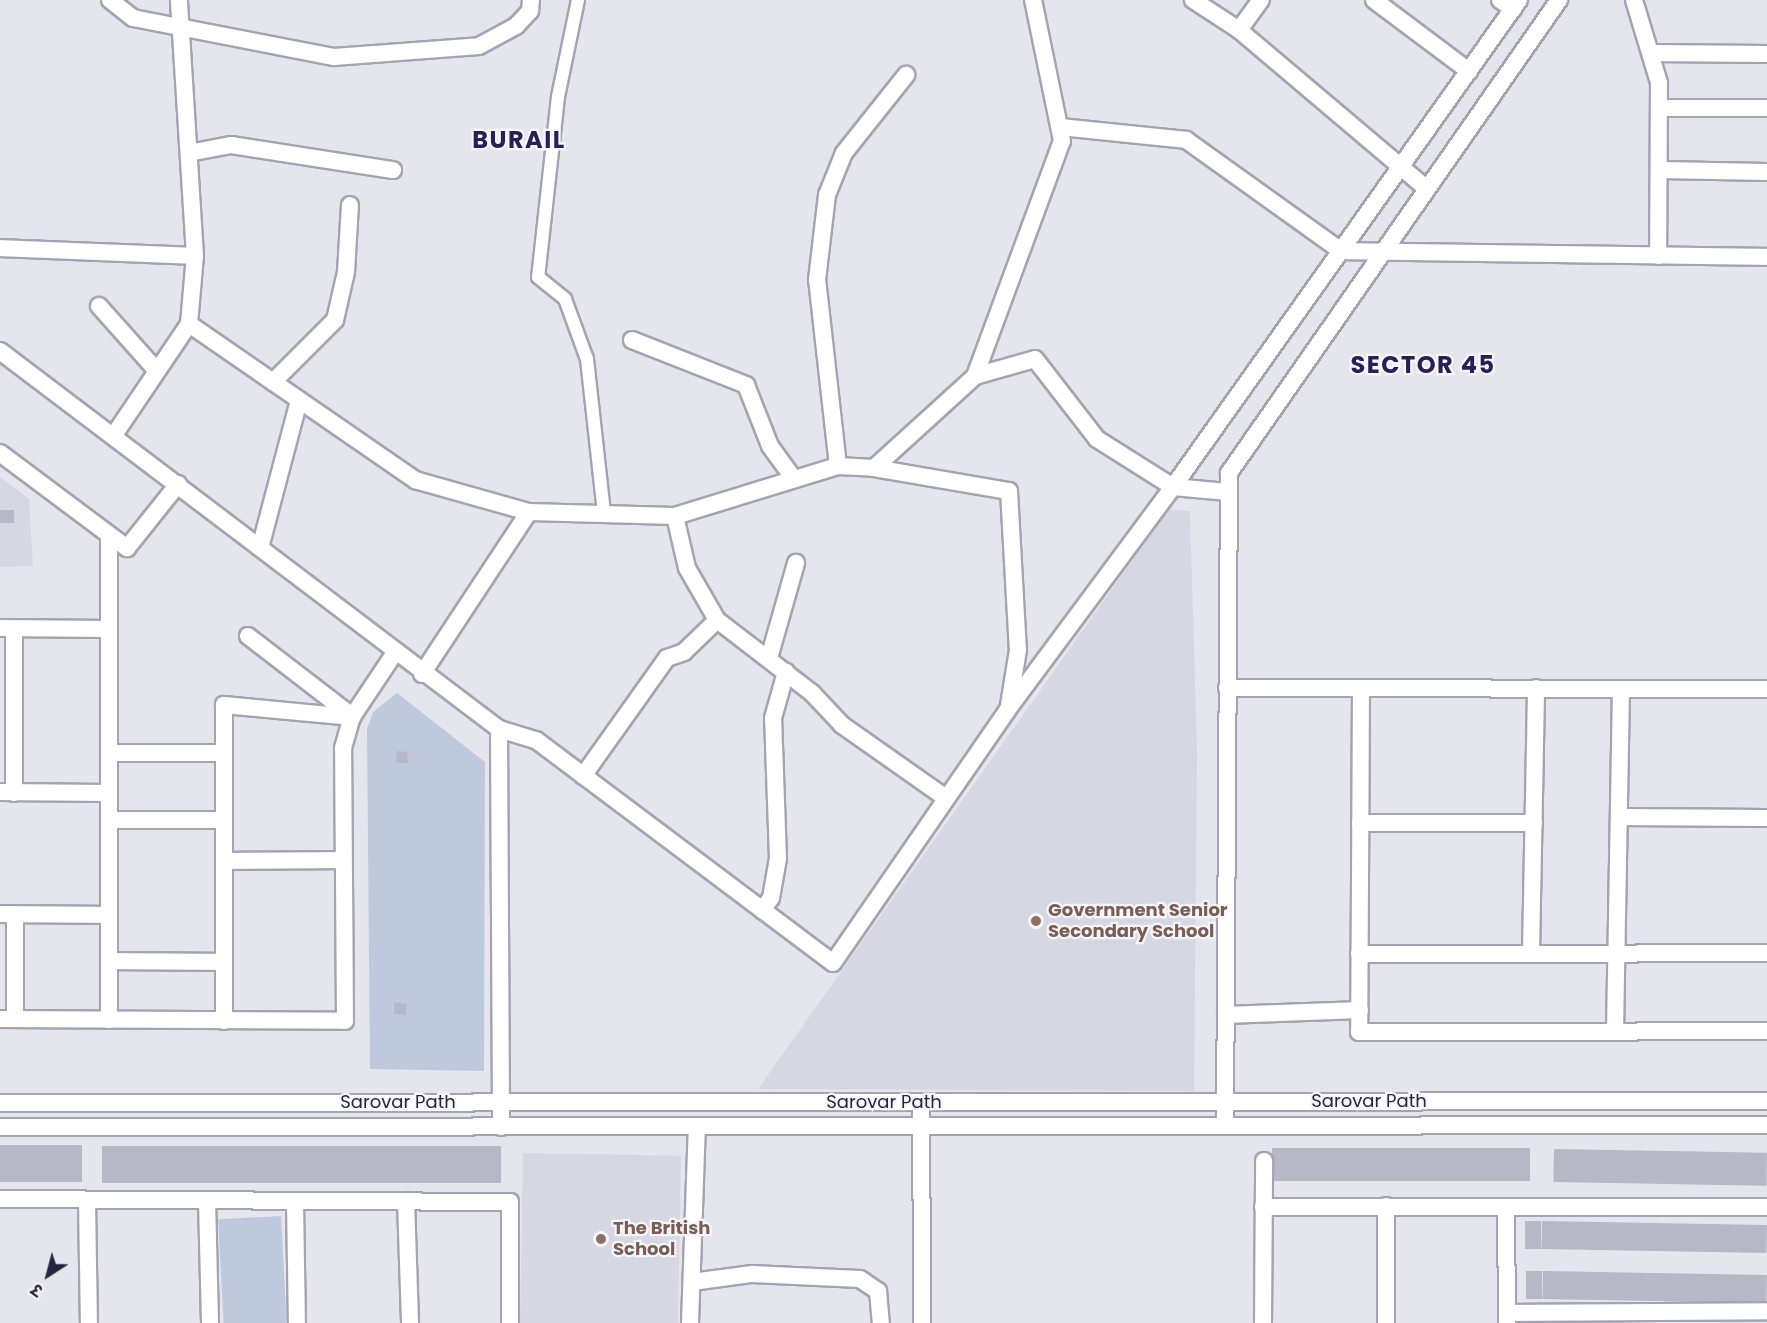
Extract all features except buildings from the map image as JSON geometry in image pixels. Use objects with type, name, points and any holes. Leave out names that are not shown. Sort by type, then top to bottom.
[{"type":"street","points":[[110,0],[133,18],[324,56],[438,51],[479,46],[505,35],[530,11],[531,0]]},
{"type":"street","points":[[114,435],[189,324],[195,256],[179,0]]},
{"type":"street","points":[[578,0],[558,98],[538,277],[565,299],[587,359],[604,514]]},
{"type":"street","points":[[975,376],[1062,141],[1061,127],[1033,0]]},
{"type":"street","points":[[1193,0],[1239,30],[1427,189]]},
{"type":"street","points":[[1239,30],[1261,0]]},
{"type":"street","points":[[1374,0],[1469,70]]},
{"type":"street","points":[[1226,1126],[1228,473],[1559,0]]},
{"type":"street","points":[[1634,0],[1651,53],[1661,108],[1658,256]]},
{"type":"street","points":[[0,351],[178,484],[394,654],[499,729],[536,740],[833,963],[1008,709],[1173,487],[1400,168],[1469,70],[1511,3]]},
{"type":"street","points":[[1651,53],[1767,54]]},
{"type":"street","points":[[838,466],[817,280],[827,195],[844,153],[906,75]]},
{"type":"street","points":[[1661,108],[1767,108]]},
{"type":"street","points":[[1061,127],[1186,140],[1341,251],[1381,256],[1767,257]]},
{"type":"street","points":[[189,153],[231,145],[393,170]]},
{"type":"street","points":[[1660,170],[1767,172]]},
{"type":"street","points":[[273,382],[334,320],[346,272],[350,205]]},
{"type":"street","points":[[0,248],[195,256]]},
{"type":"street","points":[[99,306],[158,371]]},
{"type":"street","points":[[189,324],[415,480],[529,512],[675,516],[838,466],[874,468],[1009,492],[1018,650],[1008,709]]},
{"type":"street","points":[[632,340],[746,385],[770,447],[794,479]]},
{"type":"street","points":[[874,468],[975,376],[1035,359],[1097,439],[1173,487],[1228,492]]},
{"type":"street","points":[[260,549],[299,400]]},
{"type":"street","points":[[0,453],[127,548],[178,484]]},
{"type":"street","points":[[422,674],[529,512]]},
{"type":"street","points":[[675,516],[687,568],[717,620],[786,672],[842,725],[946,798]]},
{"type":"street","points":[[108,1020],[109,535]]},
{"type":"street","points":[[769,658],[796,562]]},
{"type":"street","points":[[583,776],[667,658],[684,652],[717,620]]},
{"type":"street","points":[[109,629],[7,628],[7,793],[109,793]]},
{"type":"street","points":[[248,636],[352,717]]},
{"type":"street","points":[[109,915],[8,914],[8,1019],[345,1021],[343,748],[352,717],[394,654]]},
{"type":"street","points":[[762,910],[771,898],[778,859],[773,718],[786,672]]},
{"type":"street","points":[[1227,688],[1767,689]]},
{"type":"street","points":[[1361,688],[1359,1032],[1767,1031]]},
{"type":"street","points":[[1531,953],[1536,688]]},
{"type":"street","points":[[1615,1032],[1621,689]]},
{"type":"street","points":[[224,1021],[224,753],[227,703],[352,717]]},
{"type":"street","points":[[499,729],[501,1127]]},
{"type":"street","points":[[109,753],[224,753]]},
{"type":"street","points":[[1619,817],[1767,818]]},
{"type":"street","points":[[109,819],[224,820]]},
{"type":"street","points":[[1360,823],[1534,823]]},
{"type":"street","points":[[224,861],[343,861]]},
{"type":"street","points":[[1359,954],[1767,953]]},
{"type":"street","points":[[109,961],[224,962]]},
{"type":"street","points":[[1226,1015],[1360,1010]]},
{"type":"street","name":"Sarovar Path","points":[[0,1103],[1767,1101]]},
{"type":"street","points":[[921,1102],[922,1323]]},
{"type":"street","name":"Sarovar Path","points":[[0,1128],[1767,1125]]},
{"type":"street","points":[[690,1323],[697,1126]]},
{"type":"street","points":[[1263,1323],[1264,1161]]},
{"type":"street","points":[[0,1199],[510,1202],[510,1323]]},
{"type":"street","points":[[87,1200],[89,1323]]},
{"type":"street","points":[[207,1200],[210,1323]]},
{"type":"street","points":[[295,1201],[297,1323]]},
{"type":"street","points":[[406,1201],[410,1323]]},
{"type":"street","points":[[1386,1206],[1386,1323]]},
{"type":"street","points":[[1263,1207],[1767,1207]]},
{"type":"street","points":[[1506,1207],[1507,1318],[1719,1317],[1767,1311]]},
{"type":"street","points":[[692,1282],[752,1274],[860,1279],[878,1291],[881,1323]]},
{"type":"shaded area","points":[[0,477],[29,499],[33,566],[0,567]]},
{"type":"shaded area","name":"Government Senior Secondary School","points":[[1168,510],[1190,511],[1197,753],[1194,1091],[758,1089]]},
{"type":"shaded area","points":[[397,693],[485,762],[484,1071],[370,1069],[367,729],[373,712]]},
{"type":"shaded area","name":"The British School","points":[[523,1153],[681,1156],[678,1323],[520,1323]]},
{"type":"shaded area","points":[[281,1216],[287,1323],[224,1323],[218,1219]]},
{"type":"place","name":"Government Senior Secondary School","points":[[1036,921]]},
{"type":"place","name":"The British School","points":[[601,1239]]},
{"type":"district","name":"BURAIL","points":[[519,140]]},
{"type":"district","name":"SECTOR 45","points":[[1423,365]]}]
